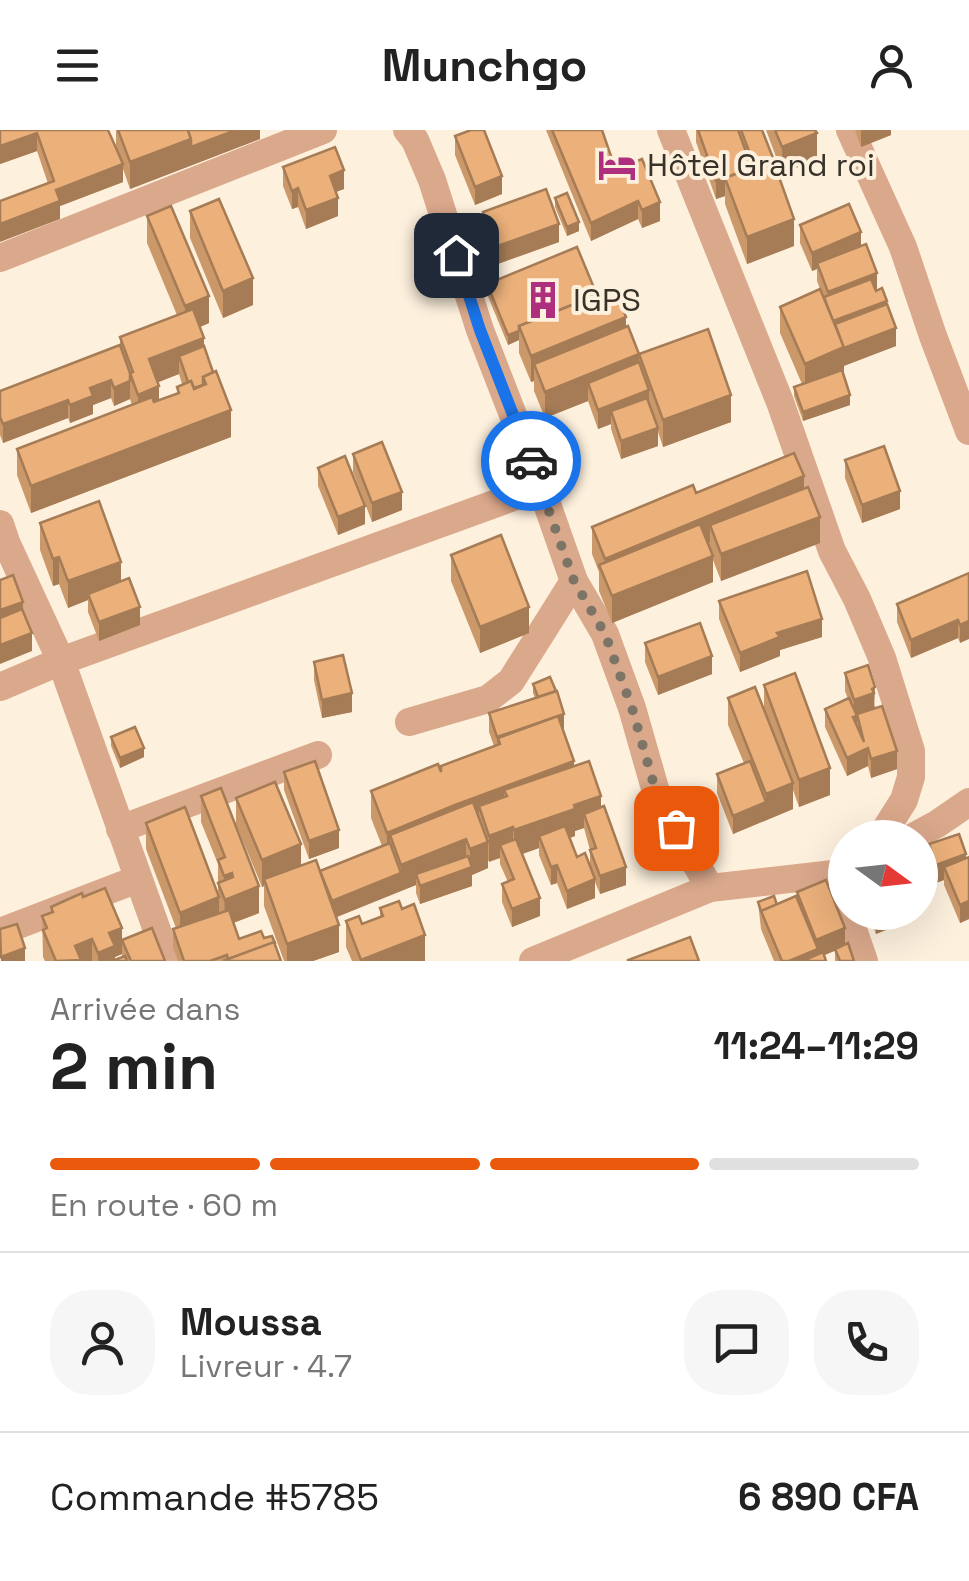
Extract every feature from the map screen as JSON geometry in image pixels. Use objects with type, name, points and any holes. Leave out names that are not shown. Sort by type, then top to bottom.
[{"type":"street","points":[[0,258],[323,130]]},
{"type":"street","points":[[407,130],[432,180],[480,330],[574,581],[605,634],[632,708],[658,799],[710,888]]},
{"type":"street","points":[[671,130],[780,402],[832,551],[882,658],[911,751],[911,777],[904,800],[891,820]]},
{"type":"street","points":[[850,130],[903,247],[969,432]]},
{"type":"street","points":[[0,686],[541,488]]},
{"type":"street","points":[[0,524],[61,661],[168,961]]},
{"type":"street","points":[[409,722],[488,700],[510,681],[574,581]]},
{"type":"street","points":[[120,829],[318,755]]},
{"type":"street","points":[[938,824],[969,802]]},
{"type":"street","points":[[534,961],[710,888],[828,873]]},
{"type":"street","points":[[0,932],[138,878]]},
{"type":"street","points":[[853,930],[864,961]]},
{"type":"building","points":[[0,130],[108,130],[123,164],[56,190],[60,201],[0,224],[0,201],[54,181],[37,133],[0,146]]},
{"type":"building","points":[[118,130],[188,130],[191,139],[130,162]]},
{"type":"building","points":[[188,130],[236,130],[191,147]]},
{"type":"building","points":[[484,130],[502,176],[475,187],[455,136]]},
{"type":"building","points":[[552,130],[602,130],[613,162],[624,157],[628,165],[642,159],[660,202],[642,210],[638,201],[591,223]]},
{"type":"building","points":[[698,130],[738,130],[752,168],[716,181]]},
{"type":"building","points":[[741,130],[762,130],[775,163],[773,160],[755,167]]},
{"type":"building","points":[[775,130],[815,130],[817,133],[782,147]]},
{"type":"building","points":[[335,147],[344,170],[330,176],[338,198],[306,210],[298,188],[292,191],[283,167]]},
{"type":"building","points":[[773,160],[794,219],[747,237],[725,178]]},
{"type":"building","points":[[546,189],[559,224],[495,247],[483,212]]},
{"type":"building","points":[[567,193],[579,222],[567,227],[555,198]]},
{"type":"building","points":[[219,199],[253,278],[223,291],[190,211]]},
{"type":"building","points":[[849,204],[861,232],[812,253],[800,225]]},
{"type":"building","points":[[171,206],[209,296],[185,306],[147,216]]},
{"type":"building","points":[[866,244],[877,273],[828,292],[817,263]]},
{"type":"building","name":"IGPS","points":[[577,247],[597,295],[519,326],[519,331],[508,335],[487,284]]},
{"type":"building","points":[[871,279],[876,291],[882,288],[887,301],[833,321],[824,297]]},
{"type":"building","points":[[615,288],[626,317],[531,356],[519,326]]},
{"type":"building","points":[[820,289],[844,347],[805,364],[780,307]]},
{"type":"building","points":[[887,304],[896,328],[844,348],[835,324]]},
{"type":"building","points":[[193,309],[204,338],[149,359],[159,386],[138,395],[120,337]]},
{"type":"building","points":[[628,326],[639,354],[545,392],[534,364]]},
{"type":"building","points":[[708,329],[731,395],[663,420],[639,354]]},
{"type":"building","points":[[120,345],[130,381],[114,388],[111,380],[90,388],[93,396],[70,405],[68,400],[3,424],[0,391]]},
{"type":"building","points":[[204,346],[213,372],[203,377],[203,385],[194,388],[179,356]]},
{"type":"building","points":[[639,362],[649,390],[598,410],[588,383]]},
{"type":"building","points":[[842,370],[850,395],[803,412],[794,387]]},
{"type":"building","points":[[216,371],[231,410],[31,486],[17,449],[152,397],[154,402],[179,393],[177,387],[191,381],[194,389],[206,384],[203,377]]},
{"type":"building","points":[[647,398],[658,428],[621,441],[611,411]]},
{"type":"building","points":[[382,442],[402,492],[372,503],[353,454]]},
{"type":"building","points":[[884,446],[900,491],[862,505],[845,460]]},
{"type":"building","points":[[794,453],[804,476],[605,559],[592,527],[693,485],[696,493]]},
{"type":"building","points":[[345,456],[365,506],[338,517],[318,468]]},
{"type":"building","points":[[808,487],[820,517],[721,554],[710,525]]},
{"type":"building","points":[[99,501],[121,562],[68,581],[59,557],[53,559],[40,523]]},
{"type":"building","points":[[700,524],[713,556],[612,596],[599,565]]},
{"type":"building","points":[[501,535],[529,607],[480,627],[451,555]]},
{"type":"building","points":[[807,571],[822,619],[777,633],[780,637],[740,653],[719,601]]},
{"type":"building","points":[[969,573],[969,621],[960,625],[958,620],[911,640],[897,604]]},
{"type":"building","points":[[13,575],[23,602],[0,610],[0,580]]},
{"type":"building","points":[[129,578],[140,607],[99,622],[88,594]]},
{"type":"building","points":[[22,609],[32,633],[0,645],[0,618]]},
{"type":"building","points":[[700,623],[712,656],[658,677],[645,643]]},
{"type":"building","points":[[343,655],[352,693],[322,700],[314,662]]},
{"type":"building","points":[[868,665],[874,693],[854,700],[845,673]]},
{"type":"building","points":[[795,673],[830,768],[799,780],[764,685]]},
{"type":"building","points":[[550,677],[556,691],[538,697],[533,684]]},
{"type":"building","points":[[755,687],[793,783],[766,794],[728,698]]},
{"type":"building","points":[[557,691],[564,714],[497,737],[489,713]]},
{"type":"building","points":[[849,698],[864,742],[857,714],[882,706],[897,751],[871,759],[868,748],[847,758],[825,709]]},
{"type":"building","points":[[558,716],[574,761],[387,833],[371,791],[438,764],[441,772],[441,766],[500,744],[498,738]]},
{"type":"building","points":[[135,727],[144,748],[120,758],[111,737]]},
{"type":"building","points":[[315,761],[339,830],[309,841],[284,772]]},
{"type":"building","points":[[589,761],[601,796],[574,805],[575,809],[489,836],[479,806],[507,796],[504,790]]},
{"type":"building","points":[[750,761],[766,802],[733,816],[717,774]]},
{"type":"building","points":[[275,782],[301,844],[262,860],[236,798]]},
{"type":"building","points":[[221,788],[259,886],[225,900],[218,883],[233,877],[232,873],[224,876],[218,860],[225,857],[201,796]]},
{"type":"building","points":[[473,802],[488,842],[470,849],[466,839],[401,865],[390,835]]},
{"type":"building","points":[[604,806],[626,867],[600,876],[590,850],[596,848],[584,814]]},
{"type":"building","points":[[185,807],[219,897],[180,913],[146,823]]},
{"type":"building","points":[[565,826],[577,857],[585,853],[595,879],[567,891],[557,865],[551,867],[539,836]]},
{"type":"building","points":[[959,834],[966,854],[938,864],[938,841]]},
{"type":"building","points":[[516,839],[540,898],[512,909],[502,884],[514,879],[500,845]]},
{"type":"building","points":[[390,843],[401,873],[332,901],[320,871]]},
{"type":"building","points":[[468,856],[472,867],[420,886],[416,874]]},
{"type":"building","points":[[969,857],[969,901],[960,905],[944,867]]},
{"type":"building","points":[[316,860],[339,925],[287,944],[264,879]]},
{"type":"building","points":[[826,880],[828,930],[840,930],[816,940],[797,892]]},
{"type":"building","points":[[105,888],[122,928],[109,933],[115,946],[98,953],[92,939],[75,946],[81,960],[56,961],[43,930],[47,928],[42,916],[53,912],[51,907],[82,893],[83,897]]},
{"type":"building","points":[[774,896],[777,905],[761,911],[758,902]]},
{"type":"building","points":[[796,896],[818,949],[782,961],[761,911]]},
{"type":"building","points":[[399,901],[402,909],[414,904],[425,935],[361,960],[346,921],[359,916],[362,924],[383,916],[380,908]]},
{"type":"building","points":[[229,910],[239,939],[261,931],[264,938],[272,936],[275,943],[228,959],[227,955],[210,961],[184,961],[173,929]]},
{"type":"building","points":[[17,924],[25,948],[1,957],[0,929]]},
{"type":"building","points":[[152,928],[165,961],[131,961],[122,940]]},
{"type":"building","points":[[690,937],[699,961],[628,961],[628,960]]},
{"type":"building","points":[[274,942],[281,961],[223,961]]},
{"type":"building","points":[[848,943],[854,961],[840,961],[835,949]]},
{"type":"building","points":[[823,952],[826,961],[805,961],[805,960]]},
{"type":"way so far","points":[[531,461],[574,581],[605,634],[632,708],[658,799],[676,828]]},
{"type":"place","name":"Hôtel Grand roi","points":[[617,165]]},
{"type":"place","name":"IGPS","points":[[543,300]]},
{"type":"route","points":[[456,255],[480,330],[531,461]]}]
